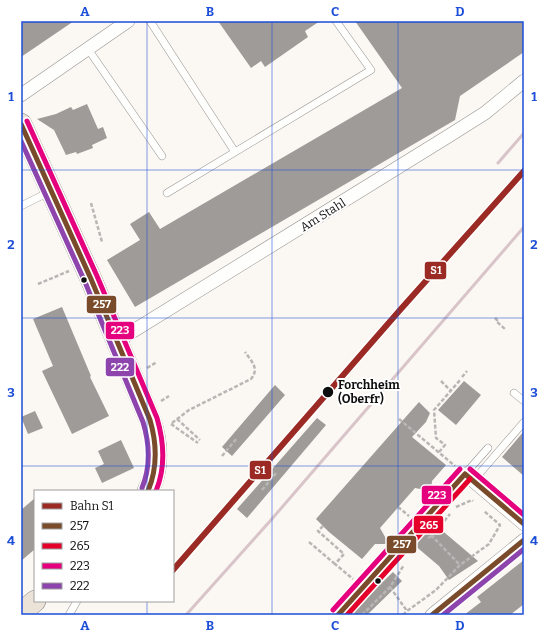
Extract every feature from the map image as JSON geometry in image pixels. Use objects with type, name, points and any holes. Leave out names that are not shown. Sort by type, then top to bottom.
[{"type":"main road","points":[[21,124],[84,264],[146,410],[163,428],[156,452],[156,470],[153,482],[149,490]]},
{"type":"main road","points":[[21,613],[34,602]]},
{"type":"street","points":[[21,95],[128,21]]},
{"type":"street","name":"Am Stahl","points":[[117,341],[485,113],[524,81]]},
{"type":"street","points":[[338,615],[362,587],[469,477],[524,524]]},
{"type":"street","points":[[432,615],[524,540]]},
{"type":"lane","points":[[150,21],[235,152]]},
{"type":"lane","points":[[167,193],[372,70],[336,21]]},
{"type":"lane","points":[[88,49],[162,156]]},
{"type":"lane","points":[[21,206],[51,191]]},
{"type":"lane","points":[[514,393],[524,401]]},
{"type":"lane","points":[[469,477],[524,422]]},
{"type":"lane","points":[[469,477],[488,448]]},
{"type":"lane","points":[[69,615],[76,602]]},
{"type":"path","points":[[91,203],[102,242]]},
{"type":"path","points":[[38,284],[84,264]]},
{"type":"path","points":[[495,318],[497,320],[496,322],[505,329]]},
{"type":"path","points":[[163,428],[189,410],[251,379],[255,374],[256,369],[245,352]]},
{"type":"path","points":[[148,367],[157,362]]},
{"type":"path","points":[[439,452],[445,445],[436,438],[434,410],[467,372]]},
{"type":"path","points":[[441,381],[451,391]]},
{"type":"path","points":[[163,428],[199,442],[177,419]]},
{"type":"path","points":[[399,419],[469,477]]},
{"type":"path","points":[[222,456],[237,438]]},
{"type":"path","points":[[262,490],[277,472]]},
{"type":"path","points":[[426,538],[432,536],[457,506],[472,500],[478,505]]},
{"type":"path","points":[[403,615],[436,590],[460,565],[489,544],[500,526],[483,510]]},
{"type":"path","points":[[323,526],[318,531],[344,554],[335,564]]},
{"type":"path","points":[[432,536],[460,565]]},
{"type":"path","points":[[309,542],[362,587]]},
{"type":"path","points":[[362,615],[390,587],[405,562]]},
{"type":"path","points":[[390,587],[407,611]]},
{"type":"building","points":[[21,21],[74,21],[21,57]]},
{"type":"building","points":[[218,21],[320,21],[305,31],[308,37],[265,67],[261,61],[251,68]]},
{"type":"building","points":[[355,21],[524,21],[524,52],[460,96],[455,120],[135,307],[107,260],[140,240],[130,224],[149,212],[160,229],[402,88]]},
{"type":"building","points":[[87,104],[98,129],[103,127],[107,138],[92,145],[93,148],[77,154],[76,152],[66,155],[54,130],[37,119],[56,114],[71,107],[73,110]]},
{"type":"building","points":[[62,307],[91,376],[90,377],[109,416],[72,434],[42,371],[53,366],[33,319]]},
{"type":"building","points":[[464,381],[481,395],[456,425],[438,410]]},
{"type":"building","points":[[275,385],[285,395],[232,456],[222,447]]},
{"type":"building","points":[[419,402],[430,413],[426,422],[412,437],[446,465],[432,481],[431,491],[415,488],[380,528],[389,544],[375,544],[362,559],[329,532],[316,519]]},
{"type":"building","points":[[35,411],[43,428],[28,434],[21,417]]},
{"type":"building","points":[[317,418],[326,425],[247,518],[237,509]]},
{"type":"building","points":[[524,431],[524,476],[502,457]]},
{"type":"building","points":[[121,440],[134,468],[102,483],[95,468],[104,464],[98,451]]},
{"type":"building","points":[[34,499],[34,550],[21,561],[21,510]]},
{"type":"building","points":[[432,522],[478,561],[449,580],[439,566],[413,544]]},
{"type":"building","points":[[524,560],[524,604],[510,615],[464,615],[481,602],[477,597]]},
{"type":"building","points":[[393,572],[402,581],[367,615],[349,615]]},
{"type":"railway","points":[[498,163],[524,133]]},
{"type":"railway","points":[[186,615],[271,520],[524,227]]},
{"type":"rail line","name":"S1","points":[[174,569],[400,310],[524,171]]},
{"type":"transit line","name":"223","points":[[27,121],[97,276],[157,418],[161,436],[163,464],[156,490]]},
{"type":"transit line","name":"257","points":[[21,124],[91,279],[150,420],[154,438],[155,464],[154,473],[148,490]]},
{"type":"transit line","name":"222","points":[[21,141],[85,282],[143,422],[148,447],[148,464],[142,488]]},
{"type":"transit line","name":"223","points":[[333,610],[460,469]]},
{"type":"transit line","name":"223","points":[[470,469],[524,515]]},
{"type":"transit line","name":"257","points":[[465,474],[524,524]]},
{"type":"transit line","name":"257","points":[[338,615],[465,474]]},
{"type":"transit line","name":"265","points":[[347,615],[470,479]]},
{"type":"transit line","name":"257","points":[[432,615],[524,540]]},
{"type":"transit line","name":"222","points":[[443,615],[524,549]]},
{"type":"place","name":"Forchheim (Oberfr)","points":[[328,392]]}]
